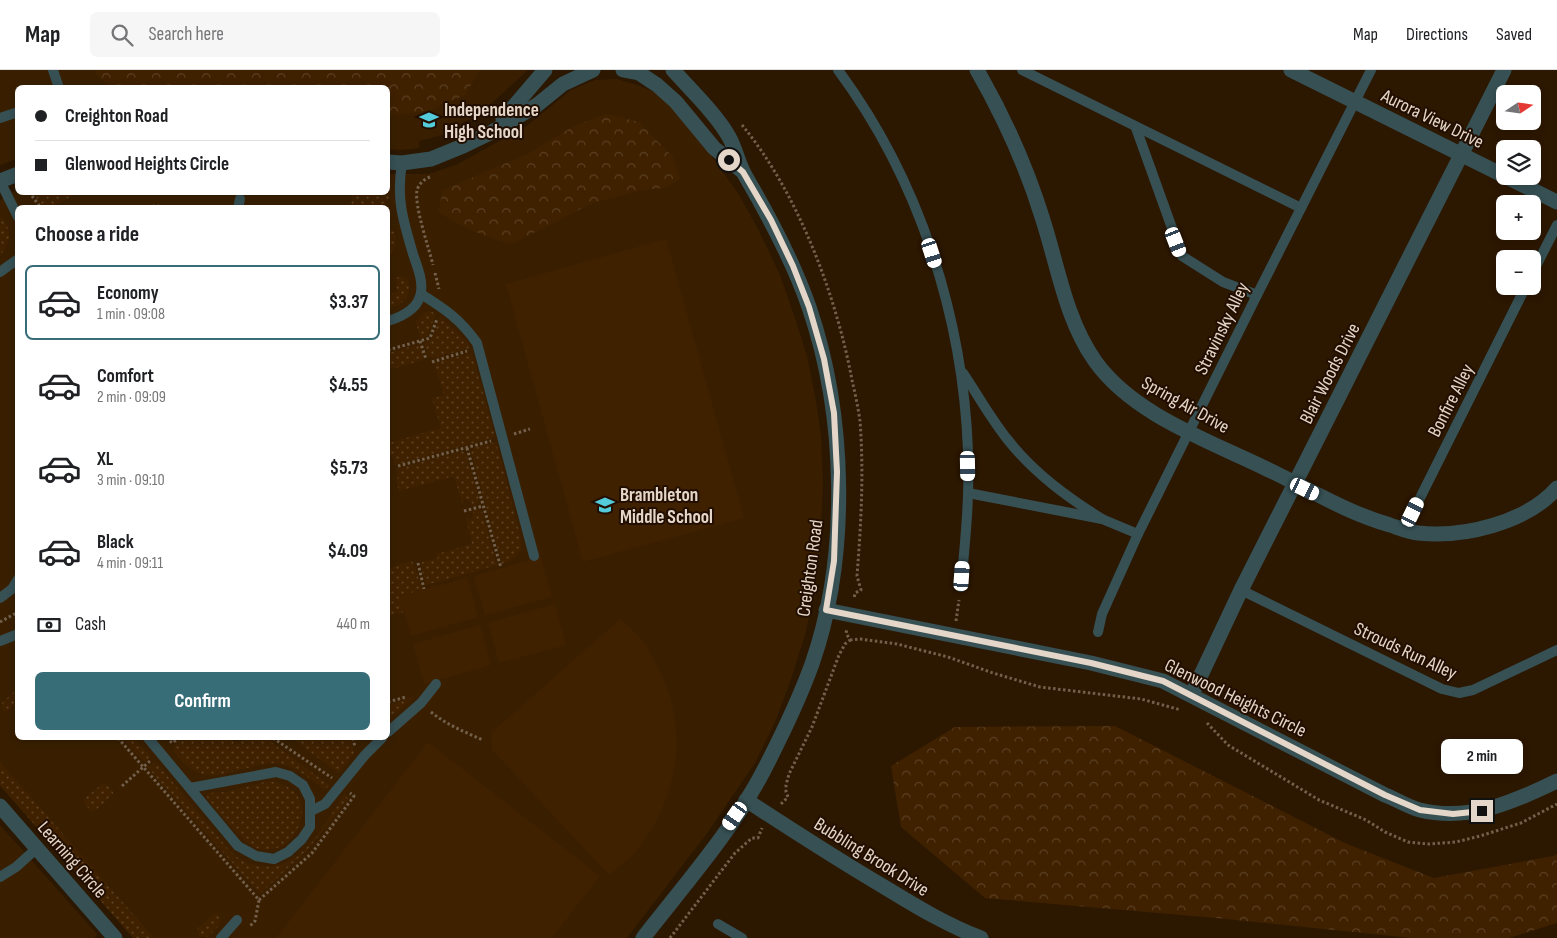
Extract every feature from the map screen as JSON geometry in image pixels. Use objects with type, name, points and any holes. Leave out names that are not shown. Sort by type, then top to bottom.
[{"type":"street","points":[[492,132],[545,70]]},
{"type":"street","points":[[395,162],[431,159],[463,146],[492,132],[537,104],[563,84],[592,70]]},
{"type":"street","name":"Creighton Road","points":[[623,70],[639,73],[657,85],[676,102],[714,148],[743,172]]},
{"type":"street","name":"Creighton Road","points":[[643,938],[713,847],[746,800],[764,771],[791,716],[812,663],[826,610],[834,561],[837,519],[834,413],[824,359],[806,299],[793,266],[771,220],[743,172],[729,137],[673,70]]},
{"type":"street","name":"Spring Air Drive","points":[[977,70],[1019,155],[1043,218],[1066,298],[1080,337],[1095,362],[1120,389],[1152,411],[1190,432],[1295,484],[1376,521],[1415,533],[1444,535],[1507,521],[1531,509],[1557,488]]},
{"type":"street","name":"Aurora View Drive","points":[[1291,70],[1557,202]]},
{"type":"street","name":"Blair Woods Drive","points":[[1192,694],[1295,484],[1504,70]]},
{"type":"street","points":[[0,181],[15,175]]},
{"type":"street","name":"Glenwood Heights Circle","points":[[826,610],[1130,672],[1163,681],[1192,694],[1385,795],[1420,810],[1453,814],[1482,811],[1515,800],[1557,781]]},
{"type":"street","name":"Bubbling Brook Drive","points":[[746,800],[927,913],[980,938]]},
{"type":"street","name":"Learning Circle","points":[[0,806],[115,938]]},
{"type":"lane","points":[[53,70],[58,85]]},
{"type":"lane","points":[[838,70],[869,117],[891,156],[910,197],[927,239],[941,282],[952,326],[966,411],[968,493],[961,587]]},
{"type":"lane","points":[[1022,70],[1301,208]]},
{"type":"lane","name":"Stravinsky Alley","points":[[1098,632],[1102,614],[1138,534],[1371,70]]},
{"type":"lane","points":[[0,118],[15,113]]},
{"type":"lane","points":[[1136,128],[1182,256],[1223,282],[1257,295]]},
{"type":"lane","points":[[390,320],[406,314],[415,305],[421,294],[421,281],[402,215],[395,162]]},
{"type":"lane","points":[[0,181],[15,211]]},
{"type":"lane","points":[[1541,256],[1557,225]]},
{"type":"lane","points":[[0,272],[15,261]]},
{"type":"lane","points":[[421,294],[465,326],[477,343],[534,556]]},
{"type":"lane","name":"Bonfire Alley","points":[[1404,530],[1522,295]]},
{"type":"lane","points":[[960,370],[995,423],[1019,454],[1043,477],[1072,500],[1102,519],[1138,534]]},
{"type":"lane","points":[[968,493],[1102,519]]},
{"type":"lane","points":[[0,598],[12,589],[15,584]]},
{"type":"lane","name":"Strouds Run Alley","points":[[1242,590],[1442,689],[1459,693],[1473,690],[1557,650]]},
{"type":"lane","points":[[0,641],[15,635]]},
{"type":"lane","points":[[390,730],[421,703],[436,684]]},
{"type":"lane","points":[[150,740],[238,846],[256,856],[274,859],[288,852],[302,839],[310,827],[310,799],[303,785],[290,776],[276,772],[190,788]]},
{"type":"lane","points":[[311,811],[325,804],[365,755],[380,740]]},
{"type":"lane","points":[[0,876],[16,867],[37,848]]},
{"type":"lane","points":[[221,938],[237,920]]},
{"type":"lane","points":[[718,924],[742,938]]},
{"type":"path","points":[[736,118],[754,139],[776,174],[805,230],[826,282],[845,343],[860,419],[863,484],[857,576],[861,590],[855,593],[846,633],[850,640]]},
{"type":"path","points":[[420,341],[426,359]]},
{"type":"path","points":[[432,362],[469,351]]},
{"type":"path","points":[[398,466],[530,430]]},
{"type":"path","points":[[467,448],[501,568]]},
{"type":"path","points":[[464,511],[483,506]]},
{"type":"path","points":[[418,563],[424,590]]},
{"type":"path","points":[[954,636],[961,587]]},
{"type":"path","points":[[0,622],[15,614]]},
{"type":"path","points":[[670,938],[735,853],[752,838],[758,838],[760,831],[788,797],[786,785],[789,774],[812,727],[839,655],[845,644],[850,640],[860,639],[897,644],[948,657],[1040,687],[1141,699],[1182,710]]},
{"type":"path","points":[[390,701],[415,695],[439,719],[483,740]]},
{"type":"path","points":[[1204,720],[1228,744],[1319,800],[1366,820],[1385,832],[1408,842],[1429,844],[1464,840],[1520,823],[1557,804]]},
{"type":"path","points":[[120,740],[259,900],[255,921],[245,932]]},
{"type":"path","points":[[169,740],[172,743]]},
{"type":"path","points":[[122,786],[176,740]]},
{"type":"shaded area","name":"Independence High School","points":[[0,70],[528,70],[482,112],[442,135],[419,141],[419,148],[401,150],[390,149],[390,85],[15,85],[15,160],[0,165]]},
{"type":"shaded area","name":"Brambleton Middle School","points":[[617,79],[654,92],[672,108],[708,151],[738,193],[758,229],[780,275],[807,356],[821,436],[823,485],[820,553],[815,591],[805,635],[776,720],[755,763],[708,832],[627,938],[133,938],[0,786],[0,200],[15,191],[15,195],[390,195],[390,174],[428,174],[456,165],[528,125],[571,90],[595,80]]},
{"type":"shaded area","points":[[0,825],[97,934],[95,938],[0,938]]},
{"type":"green space","points":[[95,70],[480,70],[465,95],[427,111],[390,116],[390,85],[108,85],[99,78]]},
{"type":"green space","points":[[606,114],[639,122],[672,156],[680,179],[664,188],[641,190],[592,203],[512,244],[474,231],[438,212],[443,190],[530,153],[572,127]]},
{"type":"green space","points":[[34,195],[74,195],[55,205],[41,205]]},
{"type":"green space","points":[[352,195],[389,195],[388,200],[382,205],[351,205]]},
{"type":"green space","points":[[0,217],[7,226],[9,236],[4,251],[0,255]]},
{"type":"green space","points":[[390,230],[394,231],[396,238],[393,251],[390,254]]},
{"type":"green space","points":[[666,239],[744,518],[583,562],[506,284]]},
{"type":"green space","points":[[402,276],[408,281],[409,291],[402,302],[390,309],[390,294],[397,292],[396,278]]},
{"type":"green space","points":[[430,311],[436,314],[427,336],[420,338],[416,322],[425,312]]},
{"type":"green space","points":[[440,316],[469,344],[470,348],[433,358],[428,356],[424,343],[431,339]]},
{"type":"green space","points":[[420,344],[424,358],[423,360],[390,369],[390,352]]},
{"type":"green space","points":[[472,353],[495,437],[395,465],[392,456],[390,456],[390,442],[441,428],[432,399],[444,395],[434,363]]},
{"type":"green space","points":[[496,442],[522,549],[515,557],[502,564],[471,452],[474,448]]},
{"type":"green space","points":[[462,451],[466,454],[479,498],[477,504],[473,506],[471,502],[464,498],[462,503],[454,476],[399,491],[396,469]]},
{"type":"green space","points":[[477,509],[482,512],[497,565],[426,585],[421,566],[422,562],[438,558],[437,554],[472,544],[466,518],[471,520],[473,510]]},
{"type":"green space","points":[[541,557],[552,597],[485,615],[474,576]]},
{"type":"green space","points":[[412,561],[422,590],[400,596],[404,612],[390,616],[390,567]]},
{"type":"green space","points":[[467,578],[478,617],[411,636],[400,596]]},
{"type":"green space","points":[[555,604],[566,645],[499,663],[488,623]]},
{"type":"green space","points":[[620,619],[645,644],[665,683],[673,708],[676,732],[676,757],[664,805],[653,828],[635,853],[609,875],[492,750],[492,732]]},
{"type":"green space","points":[[480,625],[491,665],[424,684],[413,644]]},
{"type":"green space","points":[[15,691],[15,705],[7,712],[2,709],[2,703]]},
{"type":"green space","points":[[414,697],[390,718],[390,704]]},
{"type":"green space","points":[[1115,726],[1347,844],[1434,878],[1557,854],[1557,923],[1509,938],[1412,938],[1216,918],[985,898],[901,827],[891,766],[955,727]]},
{"type":"green space","points":[[124,740],[136,740],[150,756],[145,762]]},
{"type":"green space","points":[[179,740],[231,740],[236,743],[246,740],[269,740],[330,786],[324,789],[299,771],[278,763],[263,764],[217,775],[200,773],[183,762],[173,751],[175,743]]},
{"type":"green space","points":[[294,740],[351,740],[354,753],[339,773]]},
{"type":"green space","points":[[428,742],[600,876],[552,938],[276,938]]},
{"type":"green space","points":[[0,762],[154,938],[133,938],[0,785]]},
{"type":"green space","points":[[156,762],[230,851],[248,863],[261,866],[275,866],[288,861],[300,853],[321,830],[345,793],[348,799],[308,849],[260,894],[148,768]]},
{"type":"green space","points":[[268,781],[287,787],[298,797],[302,809],[300,823],[294,835],[283,845],[271,850],[256,848],[250,845],[222,817],[206,796],[208,793],[227,792]]},
{"type":"green space","points":[[102,784],[106,784],[113,794],[96,810],[91,811],[84,803],[84,799]]},
{"type":"green space","points":[[214,914],[221,917],[220,924],[208,937],[199,936],[197,929]]},
{"type":"place","name":"Independence High School","points":[[429,120]]},
{"type":"place","name":"Brambleton Middle School","points":[[605,505]]},
{"type":"route","points":[[729,160],[743,172],[771,220],[793,266],[809,307],[824,359],[834,413],[837,472],[837,519],[834,561],[826,610],[1091,663],[1163,681],[1385,795],[1420,810],[1453,814],[1482,811]]}]
